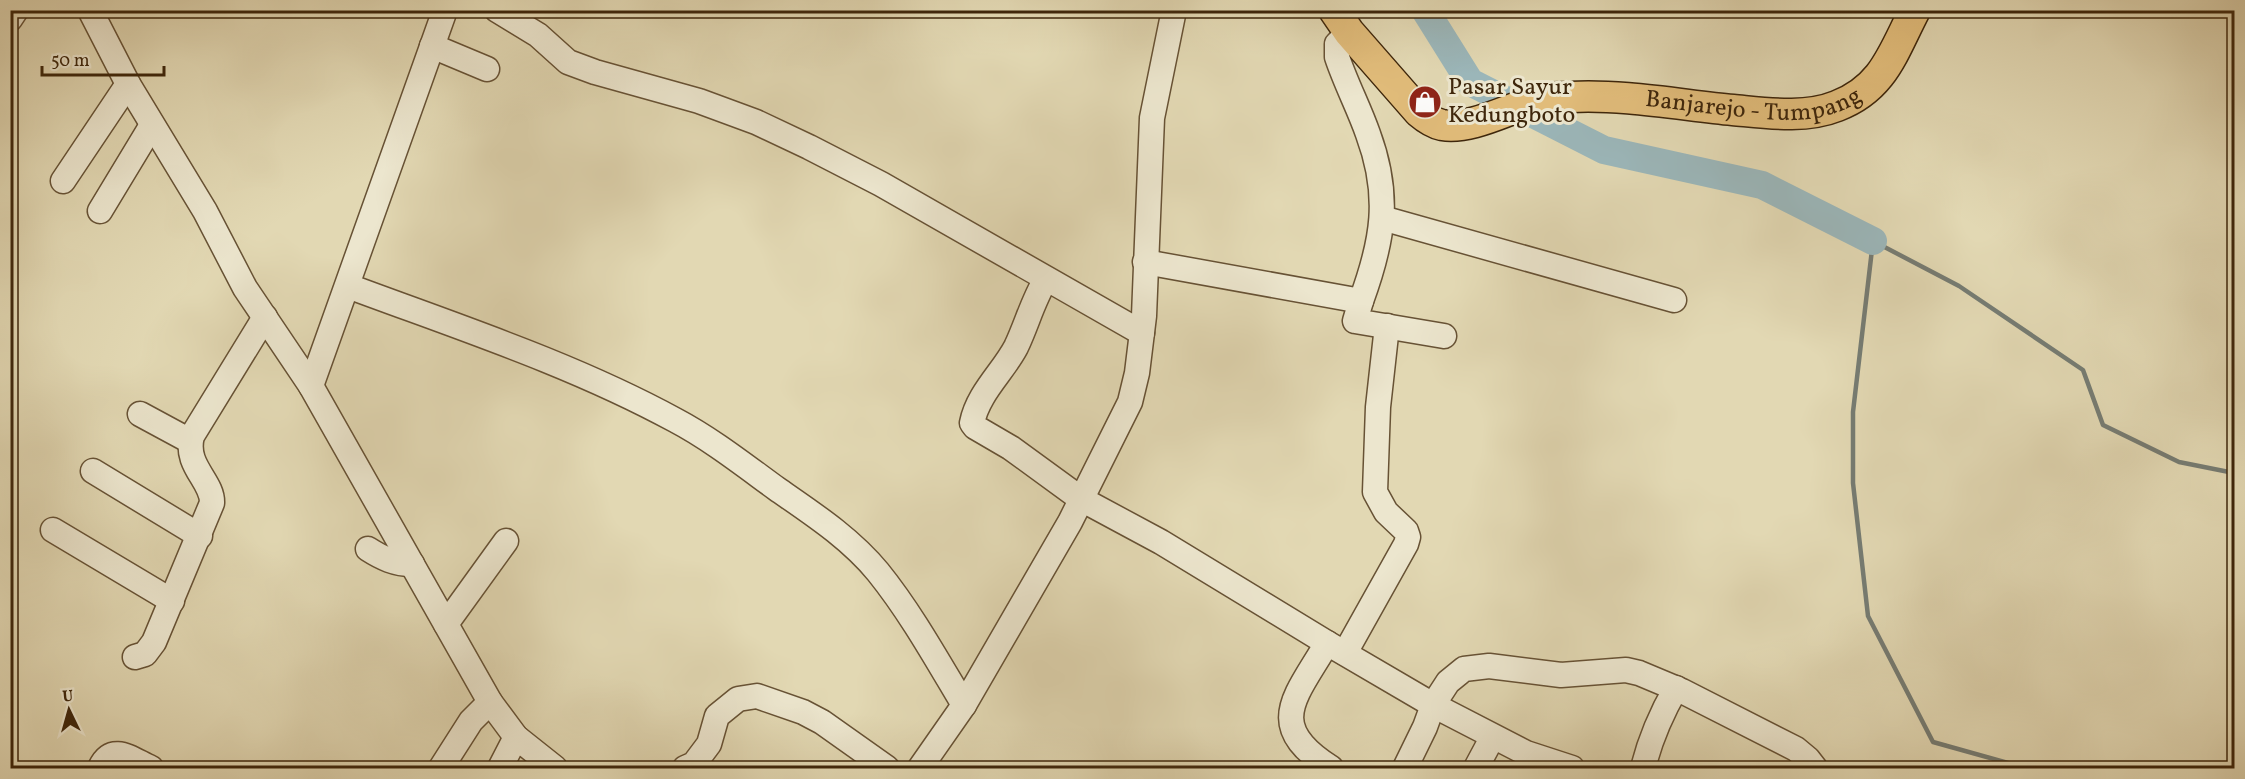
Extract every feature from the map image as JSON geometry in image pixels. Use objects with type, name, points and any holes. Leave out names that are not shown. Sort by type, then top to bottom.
[{"type":"main road","name":"Banjarejo - Tumpang","points":[[1342,21],[1407,100],[1431,121],[1441,124],[1460,124],[1543,99],[1601,97],[1763,113],[1818,111],[1856,98],[1871,87],[1891,57],[1914,10]]},
{"type":"street","points":[[10,19],[16,10]]},
{"type":"street","points":[[90,10],[128,84],[205,211],[245,288],[311,386],[490,702],[516,737],[555,768]]},
{"type":"street","points":[[311,386],[445,10]]},
{"type":"street","points":[[497,10],[538,35],[568,63],[699,101],[756,122],[881,184],[1046,279],[1142,325]]},
{"type":"street","points":[[920,768],[964,705],[1070,522],[1130,402],[1142,325],[1152,118],[1174,10]]},
{"type":"street","points":[[1342,21],[1337,57],[1368,134],[1382,188],[1382,219],[1372,270],[1355,321],[1444,336]]},
{"type":"street","points":[[432,46],[487,69]]},
{"type":"street","points":[[63,181],[128,84]]},
{"type":"street","points":[[100,211],[152,125]]},
{"type":"street","points":[[1382,219],[1674,300]]},
{"type":"street","points":[[1145,262],[1361,301]]},
{"type":"street","points":[[1046,279],[1036,295],[1017,345],[976,411],[972,423],[975,428],[1011,448],[1081,499],[1161,542],[1433,705],[1492,738],[1534,757],[1564,767]]},
{"type":"street","points":[[348,286],[552,363],[616,391],[677,421],[737,460],[830,526],[878,571],[908,613],[964,705]]},
{"type":"street","points":[[135,657],[149,650],[200,536],[212,503],[212,492],[197,472],[190,441],[265,317]]},
{"type":"street","points":[[1331,768],[1298,740],[1290,724],[1290,712],[1294,700],[1336,648],[1408,537],[1406,531],[1386,512],[1375,492],[1378,407],[1387,326]]},
{"type":"street","points":[[140,414],[190,441]]},
{"type":"street","points":[[93,471],[200,536]]},
{"type":"street","points":[[53,530],[172,601]]},
{"type":"street","points":[[446,624],[506,542]]},
{"type":"street","points":[[368,549],[383,558],[401,564],[412,564]]},
{"type":"street","points":[[1405,768],[1433,705],[1448,682],[1464,669],[1489,666],[1561,675],[1626,670],[1639,673],[1676,688],[1796,750],[1815,768]]},
{"type":"street","points":[[1643,768],[1665,706],[1676,688]]},
{"type":"street","points":[[685,768],[694,764],[709,744],[717,716],[738,699],[757,696],[803,712],[822,722],[887,768]]},
{"type":"street","points":[[441,768],[471,721],[490,702]]},
{"type":"street","points":[[500,768],[516,737]]},
{"type":"street","points":[[1476,768],[1492,738]]},
{"type":"street","points":[[100,768],[110,754],[118,754],[151,768]]},
{"type":"waterway","points":[[1425,10],[1470,82],[1604,150],[1762,185],[1873,241]]},
{"type":"waterway","points":[[2026,768],[1933,742],[1868,616],[1853,483],[1853,412],[1873,241],[1959,286],[2083,370],[2103,425],[2179,462],[2234,473]]},
{"type":"place","name":"Pasar Sayur Kedungboto","points":[[1425,102]]}]
